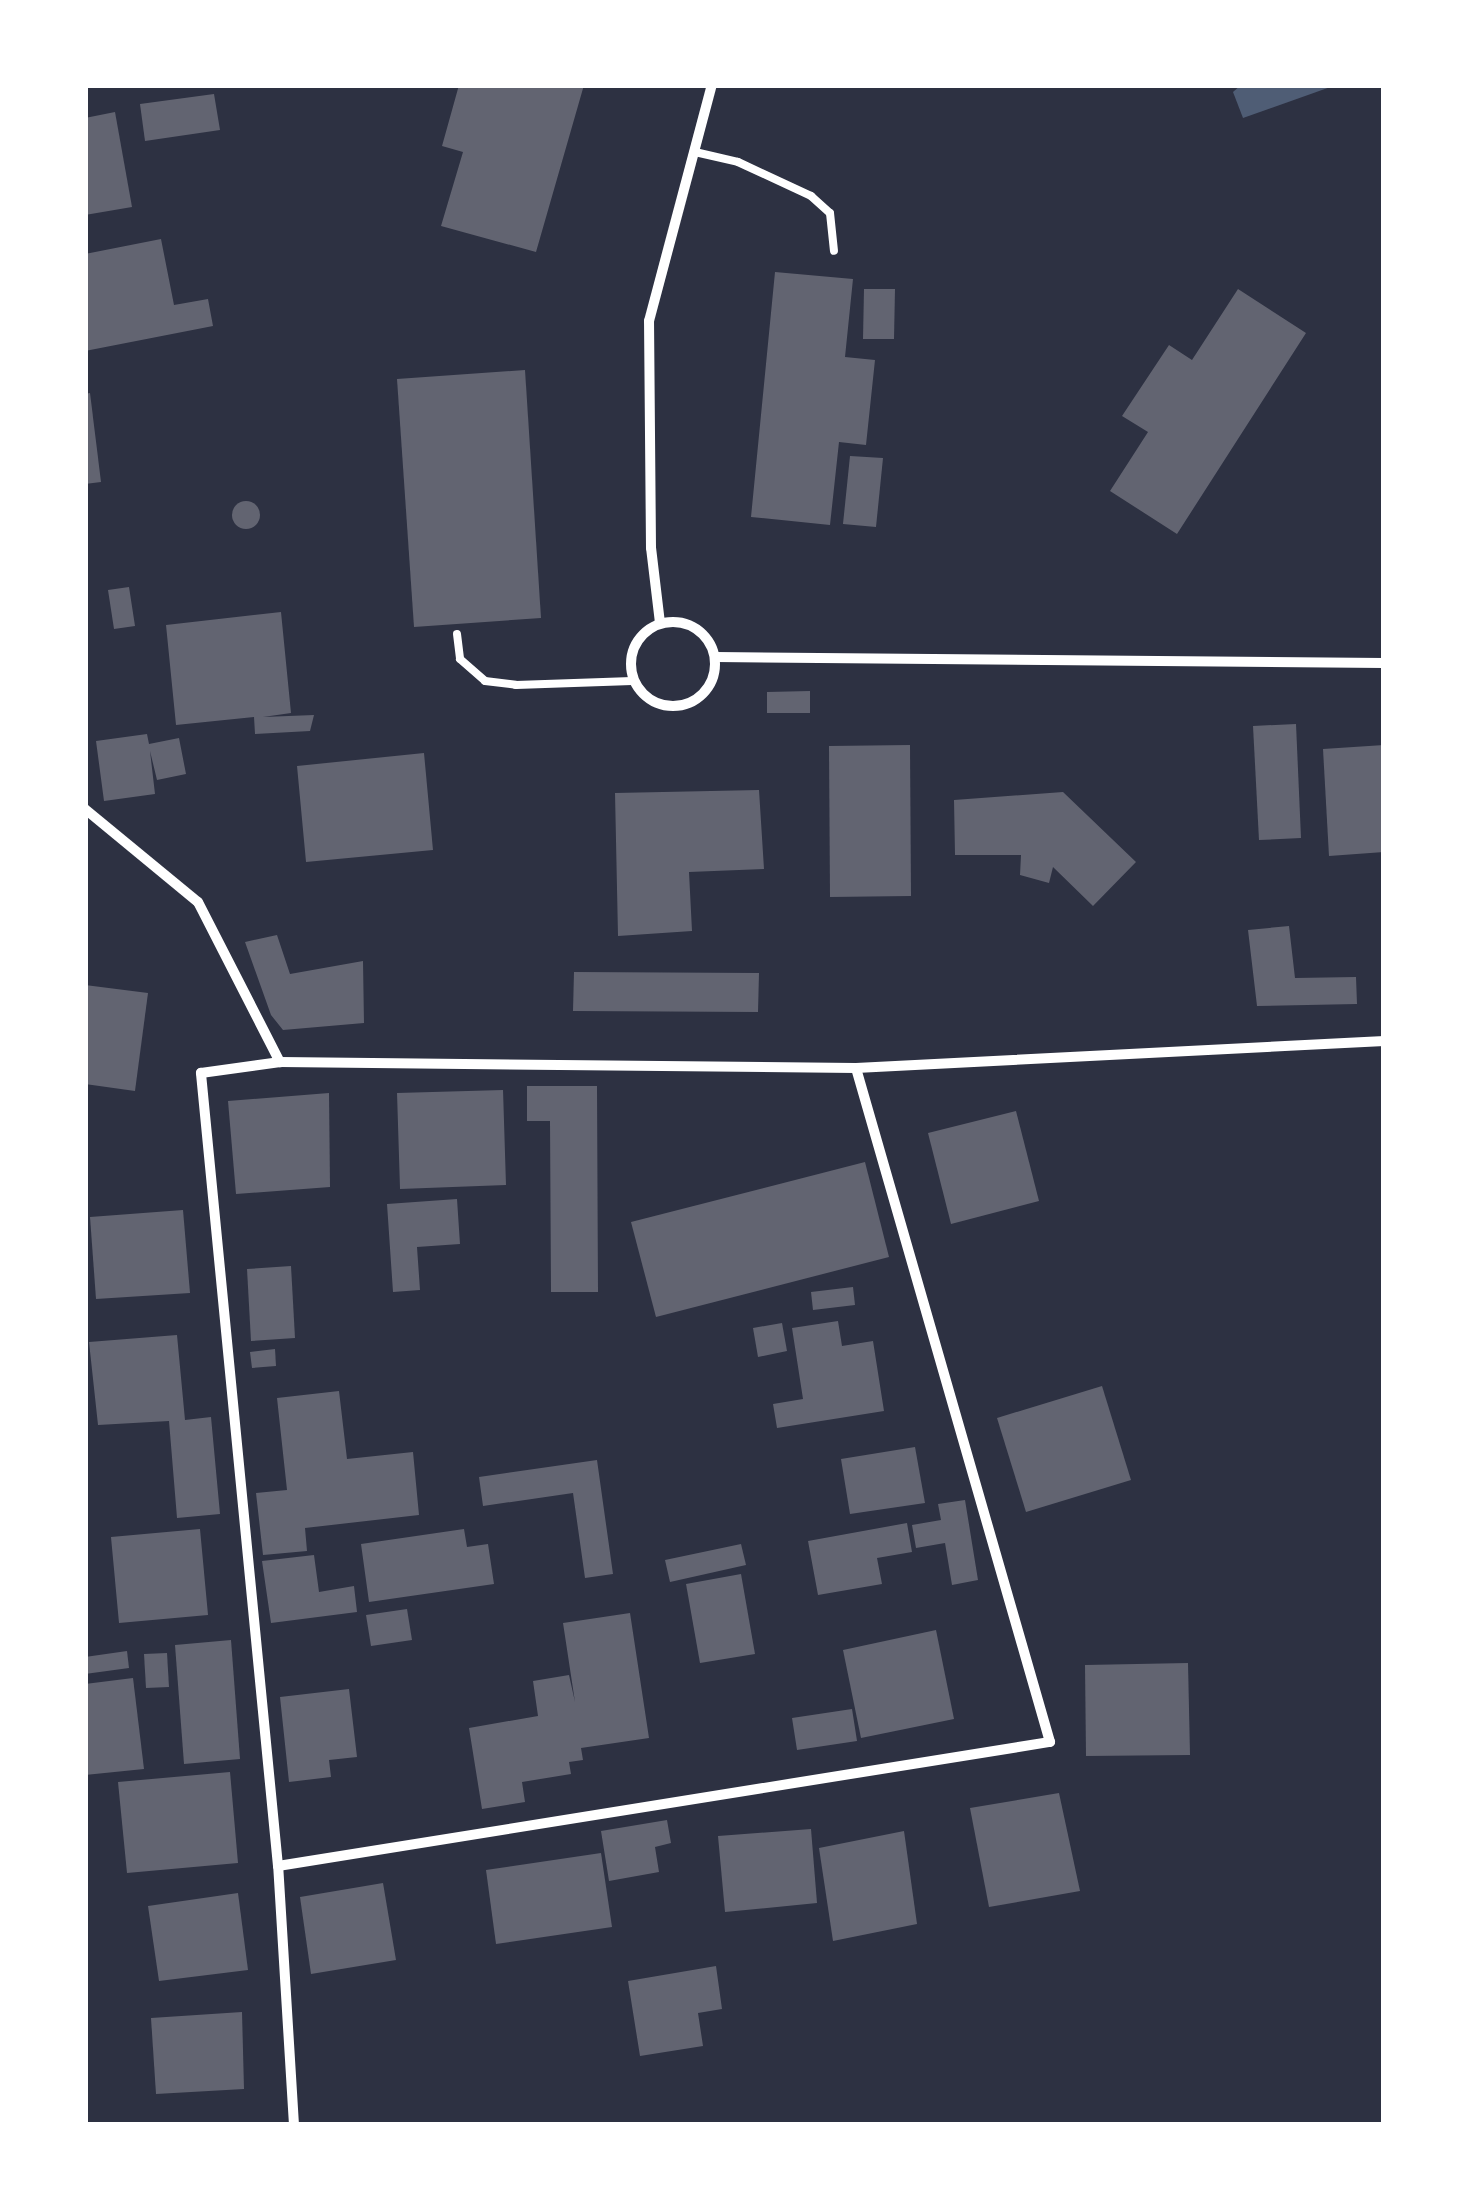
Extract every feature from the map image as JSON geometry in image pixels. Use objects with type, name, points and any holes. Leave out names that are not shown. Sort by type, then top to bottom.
[{"type":"street","points":[[660,623],[651,548],[649,321],[712,85]]},
{"type":"street","points":[[684,622],[705,634],[716,657],[713,680],[698,700],[674,707],[651,701],[632,681],[630,659],[640,636],[660,623],[684,622]]},
{"type":"street","points":[[716,657],[1384,663]]},
{"type":"street","points":[[85,809],[198,902],[280,1062]]},
{"type":"street","points":[[294,2125],[278,1866],[201,1073],[280,1062],[856,1068],[1384,1042]]},
{"type":"street","points":[[278,1866],[1050,1742],[856,1068]]},
{"type":"lane","points":[[694,152],[738,162],[811,196],[830,213],[834,251]]},
{"type":"lane","points":[[457,634],[460,659],[485,681],[516,685],[632,681]]},
{"type":"water","points":[[1241,85],[1336,85],[1243,118],[1233,92]]},
{"type":"building","points":[[459,85],[584,85],[536,252],[441,226],[463,152],[442,146]]},
{"type":"building","points":[[214,94],[220,130],[145,141],[140,104]]},
{"type":"building","points":[[115,112],[132,207],[85,215],[85,118]]},
{"type":"building","points":[[161,239],[174,305],[208,299],[213,326],[85,351],[85,254]]},
{"type":"building","points":[[775,272],[853,279],[845,357],[875,360],[866,445],[839,442],[830,525],[751,517]]},
{"type":"building","points":[[864,289],[895,289],[894,339],[863,339]]},
{"type":"building","points":[[1238,289],[1306,333],[1177,534],[1110,491],[1148,432],[1122,416],[1169,345],[1192,360]]},
{"type":"building","points":[[525,370],[541,618],[414,627],[397,379]]},
{"type":"building","points":[[90,393],[101,482],[85,484],[85,394]]},
{"type":"building","points":[[850,456],[883,458],[876,527],[843,524]]},
{"type":"building","points":[[246,501],[256,505],[260,515],[256,525],[246,529],[236,525],[232,515],[236,505]]},
{"type":"building","points":[[129,587],[135,626],[114,629],[108,590]]},
{"type":"building","points":[[281,612],[291,713],[263,717],[314,715],[310,731],[255,734],[254,717],[176,725],[166,625]]},
{"type":"building","points":[[810,691],[810,713],[767,713],[767,692]]},
{"type":"building","points":[[1296,724],[1301,838],[1259,840],[1253,726]]},
{"type":"building","points":[[147,734],[149,744],[179,738],[186,774],[157,780],[150,751],[155,794],[104,801],[96,741]]},
{"type":"building","points":[[910,745],[911,896],[830,897],[829,746]]},
{"type":"building","points":[[1384,745],[1384,852],[1329,856],[1323,749]]},
{"type":"building","points":[[424,753],[433,850],[306,862],[297,766]]},
{"type":"building","points":[[759,790],[764,869],[689,872],[692,931],[618,936],[615,793]]},
{"type":"building","points":[[1063,792],[1136,862],[1093,906],[1053,867],[1049,883],[1020,875],[1021,855],[955,855],[954,800]]},
{"type":"building","points":[[1289,926],[1295,978],[1356,977],[1357,1004],[1257,1006],[1248,930]]},
{"type":"building","points":[[277,935],[290,974],[363,961],[364,1023],[283,1030],[271,1015],[245,942]]},
{"type":"building","points":[[574,972],[759,973],[758,1012],[573,1011]]},
{"type":"building","points":[[85,985],[148,993],[135,1091],[85,1084]]},
{"type":"building","points":[[527,1086],[597,1086],[598,1292],[551,1292],[550,1121],[527,1121]]},
{"type":"building","points":[[503,1090],[506,1185],[400,1189],[397,1093]]},
{"type":"building","points":[[329,1093],[330,1187],[236,1194],[228,1101]]},
{"type":"building","points":[[1016,1111],[1039,1201],[951,1224],[928,1133]]},
{"type":"building","points":[[865,1162],[889,1257],[656,1317],[631,1222]]},
{"type":"building","points":[[457,1199],[460,1244],[417,1247],[420,1290],[393,1292],[387,1204]]},
{"type":"building","points":[[183,1210],[190,1293],[96,1299],[90,1217]]},
{"type":"building","points":[[291,1266],[295,1338],[251,1341],[247,1269]]},
{"type":"building","points":[[853,1287],[855,1305],[813,1310],[811,1292]]},
{"type":"building","points":[[838,1321],[842,1346],[873,1341],[884,1411],[777,1428],[773,1404],[803,1399],[792,1328]]},
{"type":"building","points":[[782,1323],[787,1351],[758,1357],[753,1328]]},
{"type":"building","points":[[177,1335],[185,1420],[211,1417],[220,1514],[177,1518],[169,1421],[98,1425],[89,1342]]},
{"type":"building","points":[[275,1349],[276,1366],[252,1368],[250,1352]]},
{"type":"building","points":[[1102,1386],[1131,1480],[1026,1512],[997,1418]]},
{"type":"building","points":[[339,1391],[347,1459],[413,1452],[419,1515],[305,1528],[307,1551],[263,1555],[256,1493],[287,1490],[277,1398]]},
{"type":"building","points":[[915,1447],[925,1503],[850,1514],[841,1459]]},
{"type":"building","points":[[597,1460],[613,1574],[585,1578],[573,1493],[483,1506],[479,1477]]},
{"type":"building","points":[[965,1500],[978,1580],[952,1585],[945,1543],[916,1548],[912,1525],[941,1520],[938,1504]]},
{"type":"building","points":[[907,1523],[912,1552],[877,1558],[882,1584],[818,1595],[808,1541]]},
{"type":"building","points":[[200,1529],[208,1615],[119,1623],[111,1537]]},
{"type":"building","points":[[464,1529],[467,1547],[488,1544],[494,1584],[369,1602],[361,1544]]},
{"type":"building","points":[[741,1544],[746,1565],[670,1582],[665,1560]]},
{"type":"building","points":[[314,1555],[319,1592],[354,1586],[357,1612],[271,1623],[262,1561]]},
{"type":"building","points":[[741,1574],[755,1654],[700,1663],[686,1584]]},
{"type":"building","points":[[407,1609],[412,1640],[371,1646],[366,1615]]},
{"type":"building","points":[[630,1613],[649,1738],[581,1748],[583,1760],[569,1762],[571,1774],[522,1782],[525,1802],[482,1809],[469,1728],[538,1716],[533,1681],[569,1675],[575,1702],[563,1623]]},
{"type":"building","points":[[936,1630],[954,1719],[861,1738],[843,1650]]},
{"type":"building","points":[[231,1640],[240,1759],[184,1764],[175,1645]]},
{"type":"building","points":[[127,1651],[129,1668],[85,1674],[85,1657]]},
{"type":"building","points":[[167,1653],[169,1687],[146,1688],[144,1654]]},
{"type":"building","points":[[1188,1663],[1190,1755],[1086,1756],[1085,1665]]},
{"type":"building","points":[[133,1678],[144,1769],[85,1775],[85,1684]]},
{"type":"building","points":[[349,1689],[357,1757],[329,1760],[331,1777],[289,1782],[280,1697]]},
{"type":"building","points":[[852,1709],[857,1741],[797,1750],[792,1718]]},
{"type":"building","points":[[230,1772],[238,1863],[127,1873],[118,1782]]},
{"type":"building","points":[[1059,1793],[1080,1891],[989,1907],[970,1808]]},
{"type":"building","points":[[667,1820],[671,1843],[655,1847],[659,1872],[609,1881],[601,1831]]},
{"type":"building","points":[[811,1829],[817,1903],[725,1912],[718,1836]]},
{"type":"building","points":[[904,1831],[917,1924],[833,1941],[819,1848]]},
{"type":"building","points":[[601,1853],[612,1927],[496,1944],[486,1870]]},
{"type":"building","points":[[383,1883],[396,1960],[311,1974],[300,1897]]},
{"type":"building","points":[[238,1893],[248,1970],[159,1981],[148,1906]]},
{"type":"building","points":[[716,1966],[722,2009],[698,2013],[703,2046],[640,2056],[628,1981]]},
{"type":"building","points":[[242,2012],[244,2089],[156,2094],[151,2018]]}]
